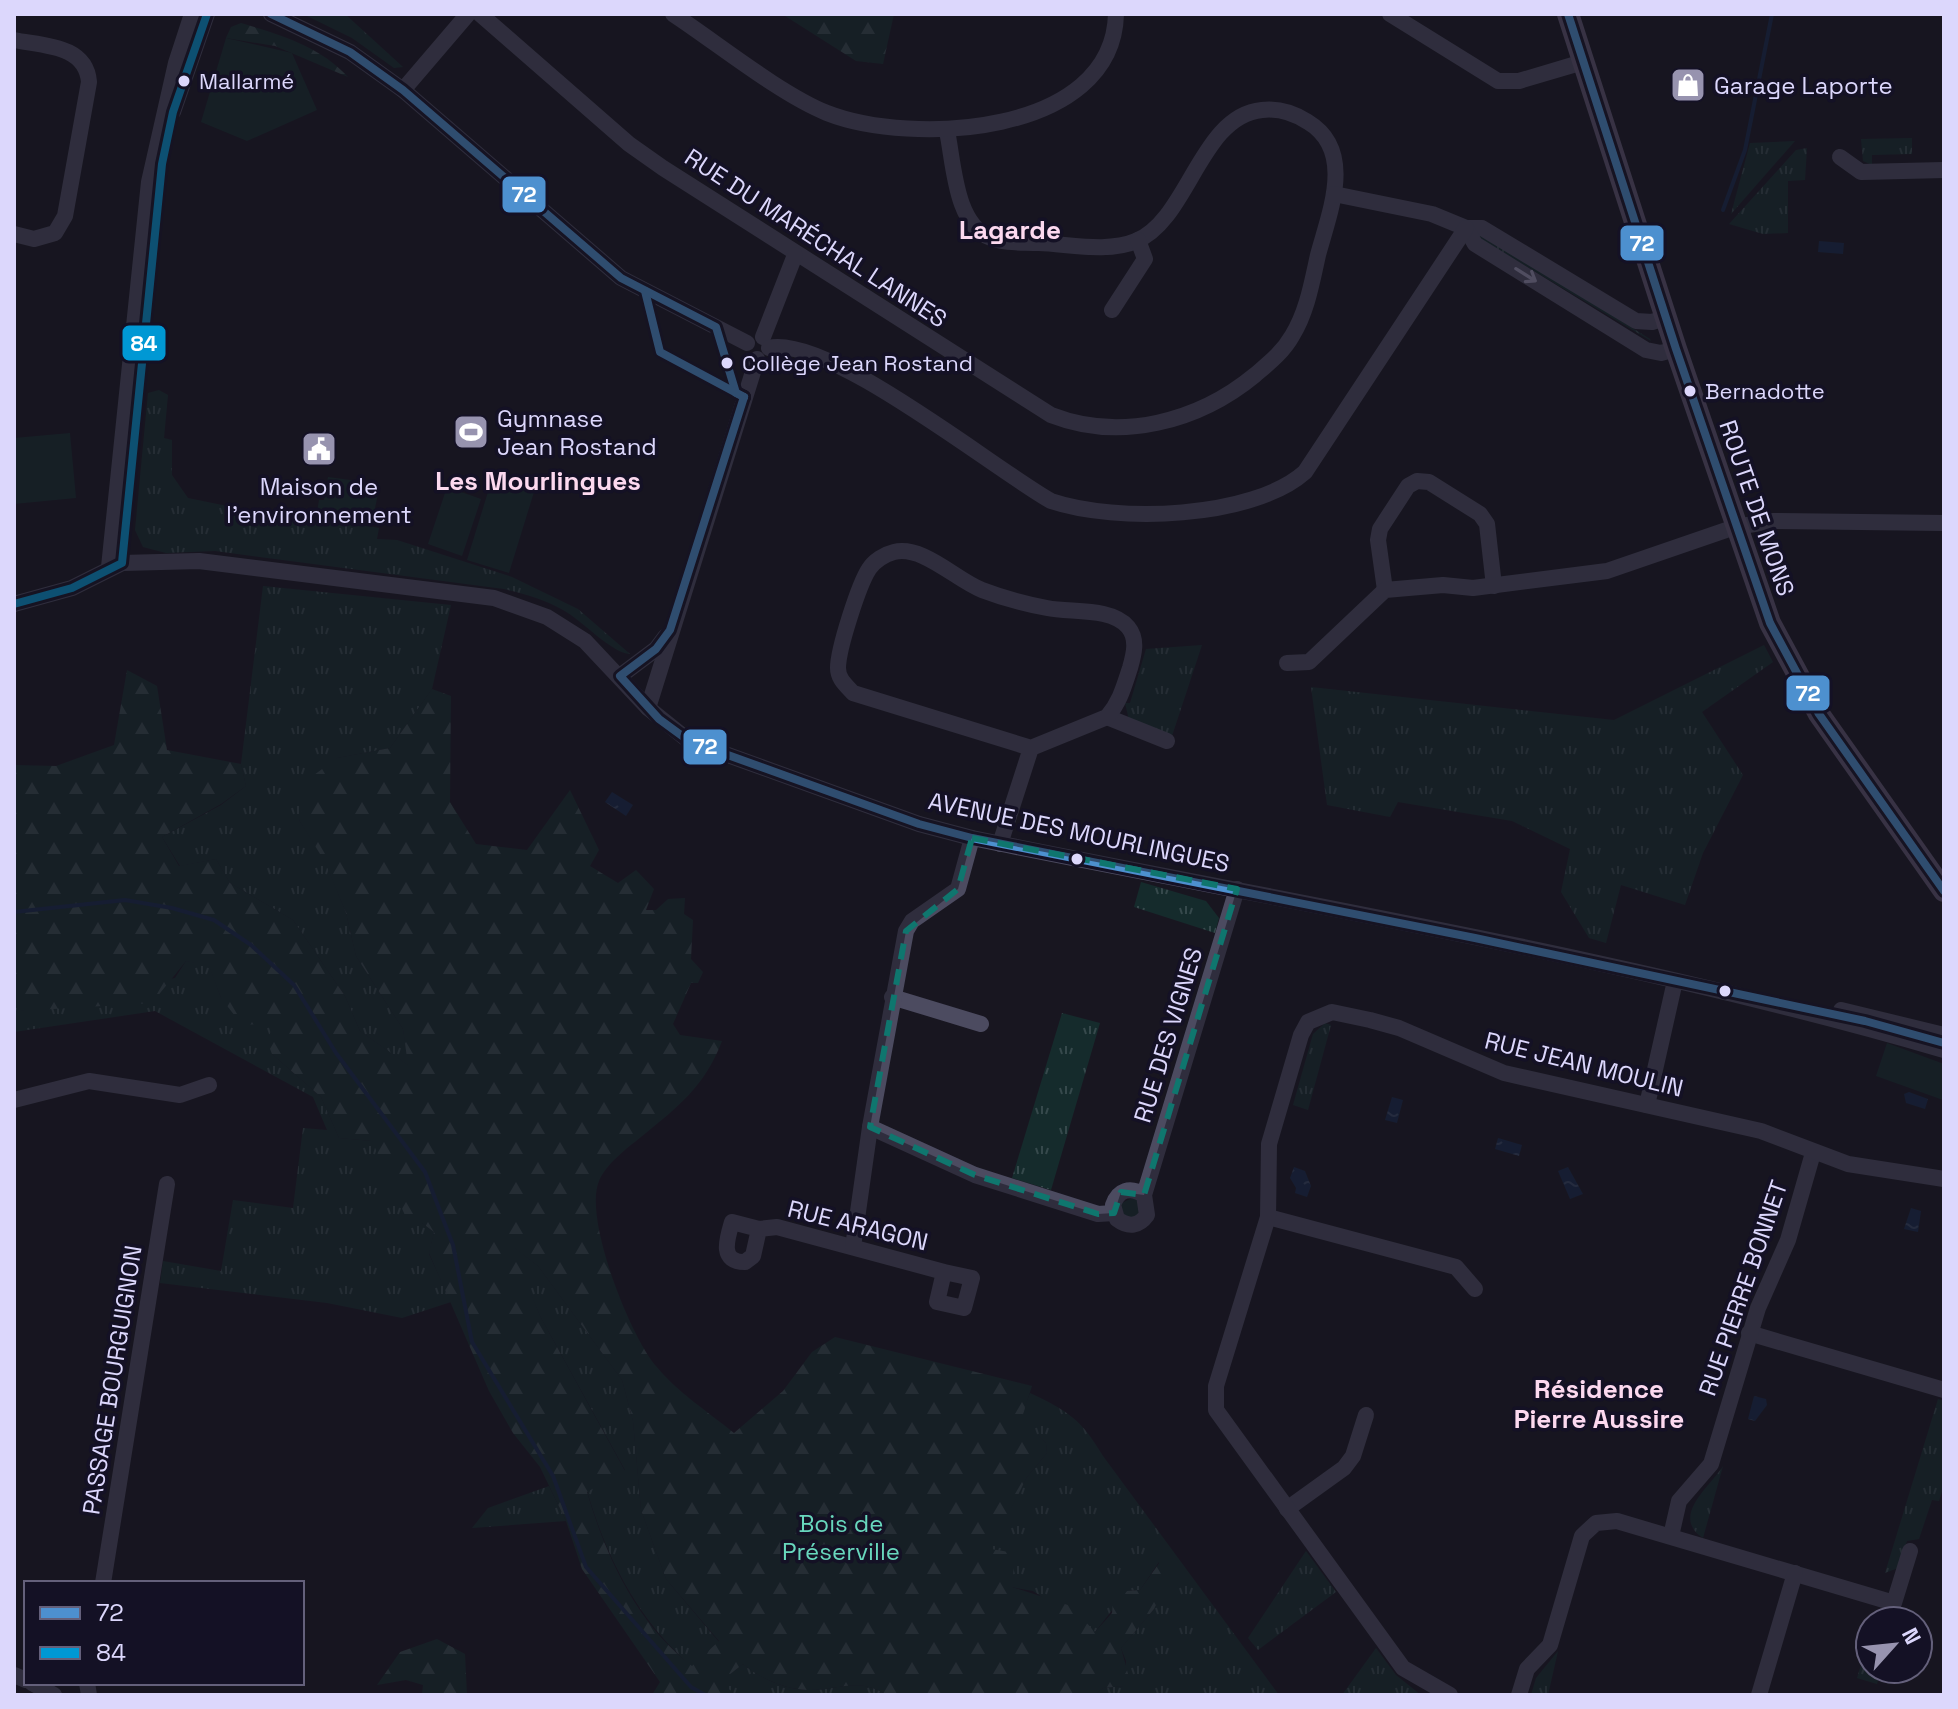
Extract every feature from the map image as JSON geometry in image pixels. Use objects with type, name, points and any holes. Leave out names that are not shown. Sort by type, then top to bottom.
[{"type":"main road","name":"ROUTE DE MONS","points":[[1568,14],[1665,318],[1770,623],[1801,684],[1944,891]]},
{"type":"street","points":[[115,565],[149,182],[176,63],[192,14]]},
{"type":"street","points":[[115,565],[162,164],[173,112],[207,14]]},
{"type":"street","points":[[271,14],[350,52],[403,90],[621,278],[759,347],[786,346],[804,351],[892,396],[1051,501],[1075,509],[1156,515],[1208,509],[1270,492],[1305,472],[1466,228]]},
{"type":"street","points":[[403,90],[468,14]]},
{"type":"street","name":"RUE DU MARÉCHAL LANNES","points":[[480,14],[629,144],[795,255],[1051,415],[1090,427],[1122,429],[1154,424],[1198,409],[1246,382],[1280,353],[1301,319],[1334,194],[1337,172],[1333,152],[1325,136],[1313,125],[1288,112],[1258,110],[1241,116],[1224,129],[1162,219],[1138,240]]},
{"type":"street","points":[[673,14],[827,113],[877,128],[947,131],[1030,113],[1061,100],[1088,80],[1106,58],[1116,33],[1116,14]]},
{"type":"street","points":[[1390,14],[1498,81],[1519,81],[1583,62]]},
{"type":"street","points":[[14,40],[78,56],[88,67],[89,82],[65,216],[55,233],[34,239],[14,234]]},
{"type":"street","points":[[947,131],[963,207],[972,226],[983,234],[1004,241],[1105,246],[1138,240],[1145,259],[1112,310]]},
{"type":"street","points":[[1840,157],[1861,172],[1944,170]]},
{"type":"street","points":[[1334,194],[1432,214],[1466,228],[1482,228],[1636,321],[1652,322],[1665,318]]},
{"type":"street","points":[[1466,228],[1475,244],[1646,350],[1661,353],[1676,349]]},
{"type":"street","points":[[648,708],[759,347],[795,255]]},
{"type":"street","points":[[1385,590],[1378,540],[1380,529],[1408,486],[1417,481],[1429,482],[1480,514],[1487,524],[1494,586]]},
{"type":"street","points":[[1287,663],[1309,662],[1385,590],[1494,586],[1617,569],[1735,527],[1821,520],[1944,523]]},
{"type":"street","points":[[906,551],[981,590],[1012,600],[1120,620],[1130,629],[1134,653],[1120,697],[1107,717],[1031,748],[853,693],[841,681],[838,668],[841,653],[857,601],[869,569],[880,558],[906,551]]},
{"type":"street","name":"AVENUE DES MOURLINGUES","points":[[115,565],[236,564],[494,598],[532,610],[571,631],[671,729],[708,749],[919,824],[1000,844],[1237,889],[1675,981],[1813,1012],[1944,1050]]},
{"type":"street","points":[[14,604],[72,588],[115,565]]},
{"type":"street","points":[[620,676],[656,649],[670,630]]},
{"type":"street","points":[[1107,717],[1167,741]]},
{"type":"street","points":[[1000,844],[1031,748]]},
{"type":"street","points":[[853,1247],[870,1127],[906,931],[912,921],[958,889],[972,838]]},
{"type":"street","name":"RUE DES VIGNES","points":[[870,1127],[998,1184],[1098,1214],[1114,1213],[1123,1223],[1137,1224],[1149,1208],[1144,1195],[1237,889]]},
{"type":"street","points":[[1647,1105],[1675,981]]},
{"type":"street","points":[[892,997],[981,1024]]},
{"type":"street","name":"AVENUE DES MOURLINGUES","points":[[1813,1012],[1846,1011],[1944,1035]]},
{"type":"street","name":"RUE JEAN MOULIN","points":[[1287,1509],[1220,1419],[1214,1400],[1268,1217],[1268,1157],[1273,1129],[1301,1035],[1308,1022],[1323,1013],[1332,1012],[1399,1028],[1504,1073],[1761,1131],[1848,1164],[1944,1179]]},
{"type":"street","points":[[14,1100],[89,1081],[180,1095],[209,1085]]},
{"type":"street","name":"RUE PIERRE BONNET","points":[[1671,1536],[1679,1501],[1711,1464],[1749,1333],[1788,1240],[1813,1153]]},
{"type":"street","name":"PASSAGE BOURGUIGNON","points":[[103,1581],[167,1184]]},
{"type":"street","points":[[1114,1213],[1115,1197],[1121,1192],[1129,1189],[1144,1195]]},
{"type":"street","points":[[1268,1217],[1456,1267],[1475,1289]]},
{"type":"street","name":"RUE ARAGON","points":[[759,1229],[777,1227],[944,1272]]},
{"type":"street","points":[[1749,1333],[1944,1390]]},
{"type":"street","points":[[1366,1415],[1353,1456],[1344,1468],[1287,1509],[1403,1668],[1450,1695]]},
{"type":"street","points":[[1519,1695],[1527,1669],[1550,1645],[1587,1528],[1596,1523],[1617,1521],[1894,1603],[1910,1551]]},
{"type":"street","points":[[1759,1695],[1795,1573]]},
{"type":"street","points":[[36,1685],[54,1695]]},
{"type":"highlighted area","points":[[972,838],[1237,889],[1144,1195],[1121,1192],[1114,1213],[1098,1214],[975,1175],[870,1127],[906,931],[958,889]]},
{"type":"green space","points":[[303,14],[345,14],[403,67],[394,68],[352,38]]},
{"type":"green space","points":[[782,14],[894,14],[883,64],[856,61]]},
{"type":"green space","points":[[241,23],[312,49],[348,77],[275,46],[226,38],[231,27]]},
{"type":"green space","points":[[226,38],[292,53],[317,110],[247,141],[201,122]]},
{"type":"green space","points":[[1912,138],[1912,154],[1872,155],[1872,165],[1863,161],[1861,139]]},
{"type":"green space","points":[[1795,141],[1731,214],[1750,143]]},
{"type":"green space","points":[[1807,148],[1805,180],[1788,181],[1788,233],[1763,234],[1729,224],[1796,150]]},
{"type":"green space","points":[[1482,234],[1650,339],[1651,341],[1479,238]]},
{"type":"green space","points":[[159,390],[168,395],[164,438],[172,440],[172,475],[188,498],[232,507],[232,514],[298,522],[299,513],[379,528],[377,539],[397,540],[512,577],[578,609],[630,654],[614,648],[556,606],[504,589],[215,551],[166,553],[143,547],[135,530],[148,393]]},
{"type":"green space","points":[[70,433],[76,498],[14,504],[14,438]]},
{"type":"green space","points":[[328,477],[380,484],[373,518],[317,512],[319,500],[324,500]]},
{"type":"green space","points":[[492,479],[534,492],[509,573],[467,560]]},
{"type":"green space","points":[[447,487],[481,499],[462,556],[428,544]]},
{"type":"green space","points":[[263,586],[451,605],[432,689],[390,748],[337,758],[299,820],[325,861],[346,913],[356,956],[403,1029],[409,1066],[360,1031],[345,996],[293,920],[230,883],[216,859],[180,866],[162,837],[221,805],[246,786],[241,764]]},
{"type":"green space","points":[[1202,645],[1172,736],[1129,720],[1125,703],[1130,703],[1146,649]]},
{"type":"green space","points":[[1764,645],[1773,662],[1702,712],[1743,775],[1703,853],[1685,905],[1621,885],[1606,943],[1589,938],[1561,892],[1570,849],[1512,821],[1398,802],[1390,817],[1327,805],[1311,687],[1614,720]]},
{"type":"green space","name":"Bois de Préserville","points":[[127,670],[157,686],[167,750],[241,764],[246,786],[221,804],[162,837],[179,866],[216,859],[230,883],[293,920],[345,996],[360,1031],[408,1065],[403,1029],[356,956],[346,913],[325,862],[299,820],[310,778],[337,758],[390,748],[432,689],[451,696],[450,802],[476,844],[527,850],[570,790],[599,850],[590,866],[618,883],[636,870],[654,889],[646,910],[656,910],[668,899],[685,898],[684,914],[693,920],[691,959],[703,972],[698,983],[691,983],[673,1024],[680,1035],[722,1041],[707,1071],[689,1095],[617,1157],[599,1181],[597,1221],[603,1248],[622,1303],[645,1350],[673,1384],[734,1433],[783,1391],[812,1352],[835,1337],[1032,1386],[1021,1419],[1046,1443],[1047,1453],[1027,1477],[991,1549],[1015,1553],[1012,1587],[1071,1606],[1095,1632],[1112,1613],[1113,1601],[1127,1591],[1140,1590],[1160,1562],[1173,1569],[1154,1609],[1121,1648],[1130,1681],[1124,1686],[1103,1688],[1094,1695],[887,1695],[857,1685],[819,1690],[789,1687],[764,1678],[743,1664],[720,1682],[736,1695],[652,1695],[660,1682],[582,1569],[566,1521],[540,1467],[513,1433],[489,1391],[429,1253],[434,1232],[422,1223],[408,1222],[372,1141],[339,1138],[321,1097],[272,1054],[267,1041],[274,1023],[242,1025],[221,998],[209,966],[186,961],[152,1003],[20,1011],[14,1004],[14,765],[56,766],[114,745]],"holes":[[[512,1246],[538,1266],[622,1380],[633,1421],[641,1510],[666,1579],[719,1641],[692,1666],[672,1649],[640,1610],[604,1541],[587,1492],[625,1471],[540,1316]]]},
{"type":"green space","points":[[1141,882],[1206,901],[1219,918],[1215,933],[1134,907]]},
{"type":"green space","points":[[186,961],[209,965],[221,998],[275,1022],[272,1054],[321,1097],[339,1138],[372,1141],[422,1223],[434,1232],[429,1254],[451,1302],[402,1318],[327,1303],[160,1283],[163,1261],[221,1271],[233,1200],[293,1208],[303,1128],[327,1130],[313,1097],[155,1011],[14,1032],[14,1004],[21,1011],[175,978]]},
{"type":"green space","points":[[1062,1013],[1100,1023],[1051,1190],[1012,1178]]},
{"type":"green space","points":[[1325,1023],[1331,1025],[1308,1110],[1293,1105],[1313,1034]]},
{"type":"green space","points":[[1887,1043],[1944,1064],[1943,1100],[1876,1076]]},
{"type":"green space","points":[[1134,1197],[1142,1206],[1136,1218],[1124,1216],[1120,1204]]},
{"type":"green space","points":[[510,1244],[538,1266],[622,1380],[633,1421],[641,1510],[666,1579],[719,1642],[692,1667],[640,1609],[604,1541],[587,1491],[625,1470],[540,1316]]},
{"type":"green space","points":[[1030,1393],[1064,1411],[1088,1433],[1279,1695],[1094,1695],[1103,1688],[1124,1686],[1126,1661],[1121,1648],[1154,1609],[1159,1562],[1140,1590],[1127,1591],[1095,1632],[1033,1591],[1011,1587],[990,1549],[1027,1477],[1047,1453],[1046,1443],[1020,1419]]},
{"type":"green space","points":[[1938,1399],[1944,1401],[1944,1485],[1939,1501],[1932,1500],[1919,1539],[1907,1541],[1898,1568],[1885,1573]]},
{"type":"green space","points":[[1723,1466],[1703,1538],[1690,1520],[1691,1511]]},
{"type":"green space","points":[[549,1486],[566,1521],[472,1528],[488,1508]]},
{"type":"green space","points":[[1306,1551],[1336,1592],[1258,1650],[1248,1638]]},
{"type":"green space","points":[[437,1639],[465,1654],[467,1695],[422,1695],[423,1685],[406,1680],[377,1685],[400,1652]]},
{"type":"green space","points":[[1376,1648],[1396,1675],[1421,1695],[1342,1695]]},
{"type":"green space","points":[[1558,1651],[1548,1695],[1531,1695],[1536,1678]]},
{"type":"green space","points":[[743,1664],[765,1678],[790,1687],[819,1690],[857,1685],[887,1695],[736,1695],[719,1682]]},
{"type":"water","points":[[1819,241],[1844,243],[1843,254],[1818,252]]},
{"type":"water","points":[[612,792],[633,805],[626,816],[605,802]]},
{"type":"water","points":[[1909,1092],[1928,1099],[1925,1109],[1906,1103],[1904,1094]]},
{"type":"water","points":[[1392,1097],[1403,1100],[1397,1123],[1385,1120]]},
{"type":"water","points":[[1498,1138],[1522,1145],[1519,1156],[1495,1149]]},
{"type":"water","points":[[1294,1167],[1305,1171],[1311,1186],[1307,1197],[1295,1193],[1296,1188],[1290,1178]]},
{"type":"water","points":[[1568,1167],[1583,1194],[1570,1199],[1558,1171]]},
{"type":"water","points":[[1911,1208],[1921,1211],[1918,1232],[1904,1229]]},
{"type":"water","points":[[1754,1396],[1766,1399],[1767,1405],[1755,1421],[1748,1419]]},
{"type":"waterway","points":[[1723,210],[1745,150],[1772,14]]},
{"type":"waterway","points":[[14,912],[125,900],[172,908],[214,920],[251,945],[294,985],[336,1053],[425,1172],[453,1245],[472,1342],[553,1476],[586,1567],[691,1687],[705,1695]]},
{"type":"transit line","name":"84","points":[[14,604],[72,588],[122,563],[162,164],[173,112],[207,14]]},
{"type":"transit line","name":"72","points":[[271,14],[350,52],[403,90],[621,278],[716,327],[736,393],[744,397]]},
{"type":"transit line","name":"72","points":[[1568,14],[1676,349],[1770,623],[1819,714],[1944,891]]},
{"type":"transit line","name":"72","points":[[645,291],[660,352],[744,397]]},
{"type":"transit line","name":"72","points":[[744,397],[670,630],[656,649],[620,676],[659,719],[689,741],[919,824],[972,838],[1475,938],[1865,1021],[1944,1043]]},
{"type":"place","name":"Mallarmé","points":[[184,81]]},
{"type":"place","name":"Garage Laporte","points":[[1688,85]]},
{"type":"place","name":"Collège Jean Rostand","points":[[727,363]]},
{"type":"place","name":"Bernadotte","points":[[1690,391]]},
{"type":"place","name":"Gymnase Jean Rostand","points":[[471,432]]},
{"type":"place","name":"Maison de l'environnement","points":[[319,449]]},
{"type":"district","name":"Lagarde","points":[[1010,230]]},
{"type":"district","name":"Les Mourlingues","points":[[538,481]]},
{"type":"district","name":"Résidence Pierre Aussire","points":[[1599,1404]]}]
